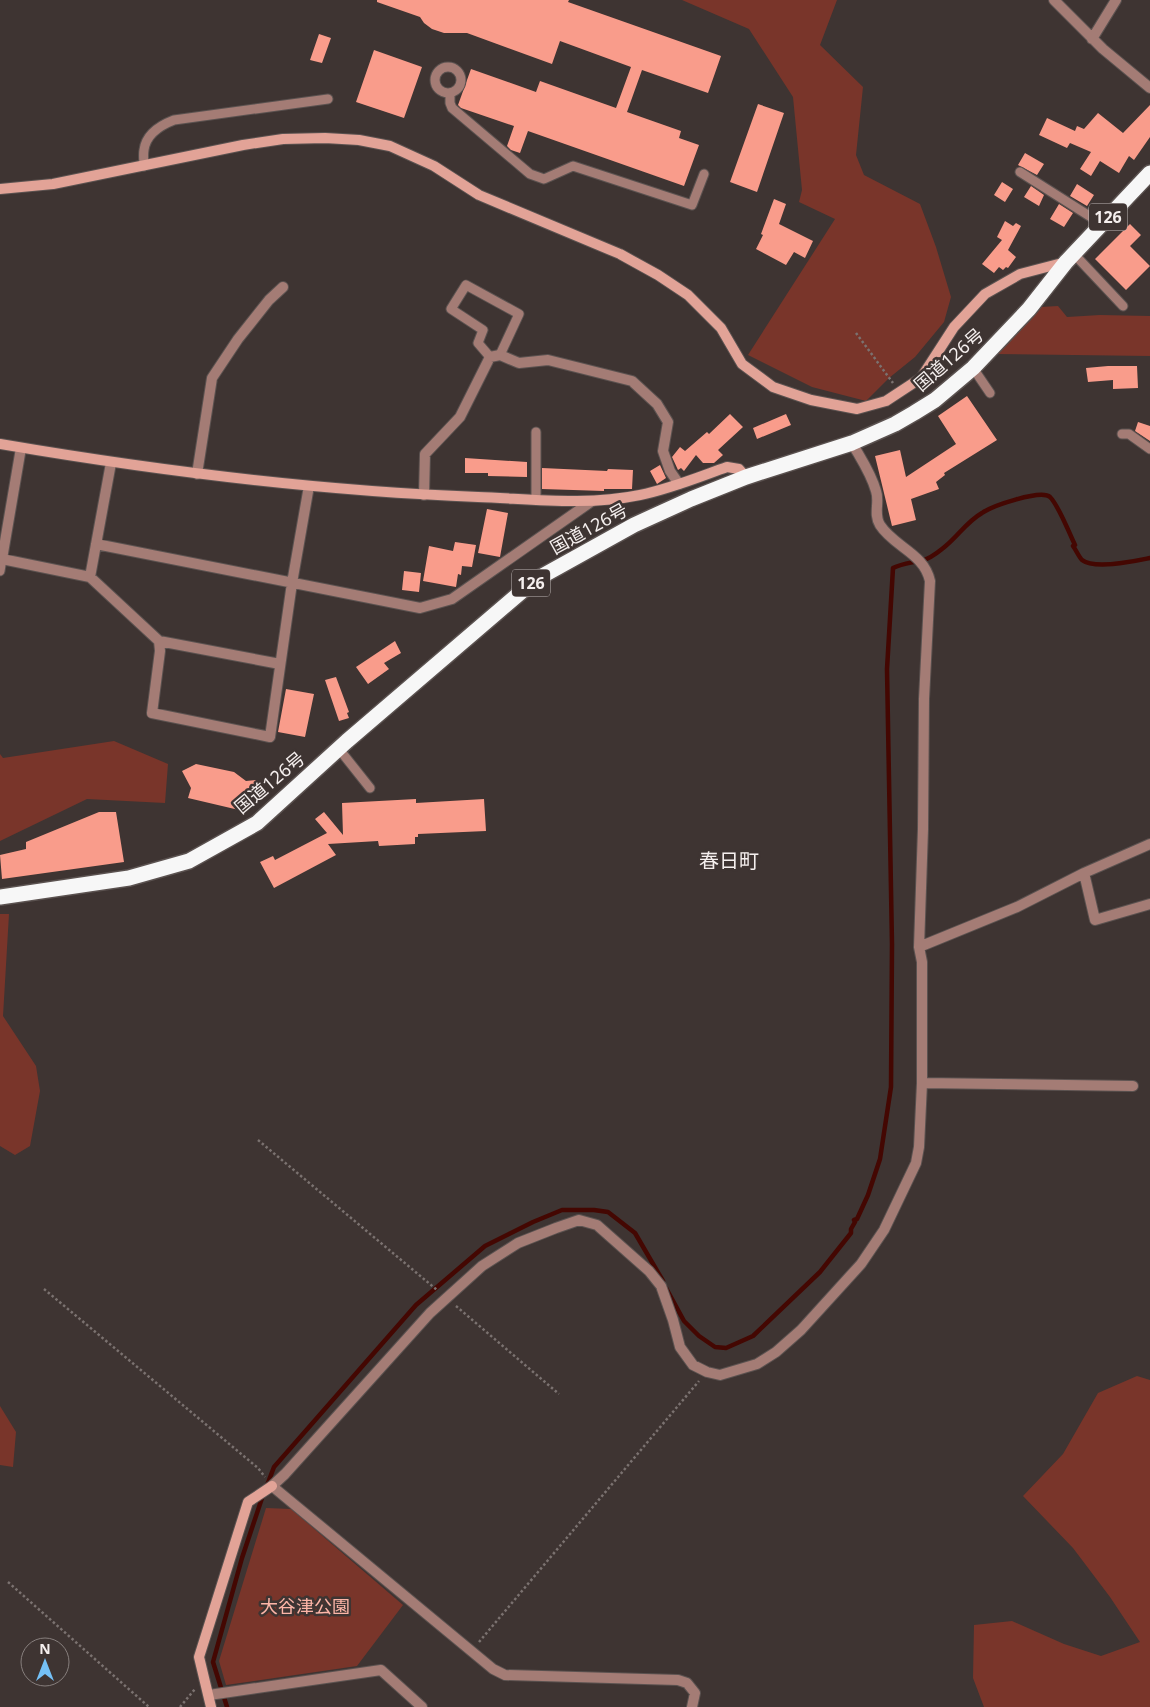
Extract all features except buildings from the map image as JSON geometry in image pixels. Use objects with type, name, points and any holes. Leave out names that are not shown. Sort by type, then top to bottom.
[{"type":"highway","name":"国道126号","points":[[0,897],[129,878],[190,861],[257,823],[339,749],[535,580],[634,525],[746,476],[852,443],[895,424],[935,400],[973,368],[1029,309],[1070,258],[1150,173]]},
{"type":"street","points":[[1054,0],[1092,39],[1150,88]]},
{"type":"street","points":[[1092,39],[1116,0]]},
{"type":"street","points":[[0,188],[53,184],[243,145],[283,139],[325,138],[359,140],[398,148],[434,166],[480,195],[620,254],[658,274],[688,295],[721,328],[742,364],[773,387],[811,400],[857,409],[886,401],[921,378],[954,327],[986,294],[1020,274],[1070,258]]},
{"type":"street","points":[[196,474],[212,378],[238,339],[269,300],[283,287]]},
{"type":"street","points":[[424,495],[426,454],[460,417],[495,356],[520,362],[548,360],[632,381],[657,404],[668,422],[663,451],[670,471],[679,484]]},
{"type":"street","points":[[218,1694],[204,1677],[200,1657],[248,1502],[272,1486],[285,1474],[430,1313],[482,1266],[518,1244],[556,1228],[579,1220],[597,1225],[661,1286],[680,1347],[693,1365],[707,1372],[720,1375],[756,1364],[776,1352],[801,1330],[861,1264],[884,1230],[916,1163],[919,1147],[922,1082],[922,962],[920,947],[924,699],[930,581],[928,570],[917,557],[888,536],[878,523],[876,513],[878,494],[870,472],[852,443]]},
{"type":"street","points":[[0,444],[196,474],[309,486],[424,495],[592,501],[641,495],[727,467],[739,469],[746,476]]},
{"type":"street","points":[[21,448],[2,559],[90,577],[159,641],[280,664]]},
{"type":"street","points":[[90,577],[111,462]]},
{"type":"street","points":[[159,641],[160,651],[152,713],[270,738],[292,583],[309,486]]},
{"type":"street","points":[[96,544],[420,608],[452,599],[592,501]]},
{"type":"street","points":[[920,947],[1017,907],[1084,873],[1150,844]]},
{"type":"street","points":[[1084,873],[1095,920],[1150,904]]},
{"type":"street","points":[[922,1082],[1133,1086]]},
{"type":"street","points":[[272,1486],[494,1669],[506,1675],[678,1680],[687,1683],[695,1693],[692,1707]]},
{"type":"street","points":[[218,1694],[381,1670],[409,1703],[422,1707]]},
{"type":"street","points":[[211,1707],[218,1694]]},
{"type":"lane","points":[[450,93],[452,108],[530,174],[544,179],[573,166],[692,206],[704,174]]},
{"type":"lane","points":[[144,166],[144,149],[150,137],[162,124],[174,120],[328,99]]},
{"type":"lane","points":[[1020,172],[1102,224]]},
{"type":"lane","points":[[1070,258],[1123,306]]},
{"type":"lane","points":[[466,285],[519,314],[495,356],[478,343],[483,330],[451,309],[466,285]]},
{"type":"lane","points":[[973,368],[990,393]]},
{"type":"lane","points":[[536,432],[536,499]]},
{"type":"lane","points":[[1122,434],[1128,434],[1150,449]]},
{"type":"lane","points":[[0,571],[2,559]]},
{"type":"lane","points":[[339,749],[370,788]]},
{"type":"path","points":[[856,333],[899,392]]},
{"type":"path","points":[[258,1140],[559,1394]]},
{"type":"path","points":[[44,1289],[258,1468],[272,1486]]},
{"type":"path","points":[[472,1651],[707,1372]]},
{"type":"path","points":[[8,1582],[149,1707]]},
{"type":"path","points":[[180,1707],[204,1677]]},
{"type":"green space","points":[[682,0],[837,0],[820,45],[863,87],[856,155],[864,175],[920,204],[936,247],[951,297],[944,322],[915,357],[889,378],[866,401],[812,387],[748,355],[835,219],[799,202],[802,190],[793,97],[749,29]]},
{"type":"green space","points":[[1058,306],[1067,317],[1100,315],[1150,316],[1150,356],[994,354],[1041,307]]},
{"type":"green space","points":[[114,741],[168,764],[165,803],[87,799],[0,841],[0,754],[3,758]]},
{"type":"green space","points":[[0,914],[9,914],[3,1016],[36,1066],[40,1091],[30,1146],[15,1155],[0,1146]]},
{"type":"green space","points":[[1137,1376],[1150,1380],[1150,1707],[984,1707],[973,1678],[974,1625],[1012,1621],[1064,1644],[1101,1656],[1140,1642],[1110,1597],[1073,1548],[1023,1496],[1063,1454],[1098,1393]]},
{"type":"green space","points":[[0,1406],[16,1432],[13,1467],[0,1465]]},
{"type":"green space","name":"大谷津公園","points":[[266,1508],[291,1509],[403,1605],[357,1666],[226,1685],[219,1661]]},
{"type":"waterway","points":[[666,1288],[684,1321],[699,1336],[715,1347],[726,1348],[753,1336],[820,1272],[851,1233],[854,1220],[857,1219],[868,1195],[880,1159],[891,1087],[892,944],[887,669],[893,568],[933,556],[971,521],[987,510],[1016,499],[1037,495],[1045,495],[1053,501],[1075,545],[1073,546],[1082,560],[1088,563],[1105,565],[1150,558]]},
{"type":"waterway","points":[[266,1488],[274,1467],[416,1305],[485,1246],[562,1210],[608,1212],[635,1233],[663,1281]]},
{"type":"waterway","points":[[227,1707],[213,1662],[242,1558],[263,1495]]},
{"type":"district","name":"春日町","points":[[729,861]]}]
